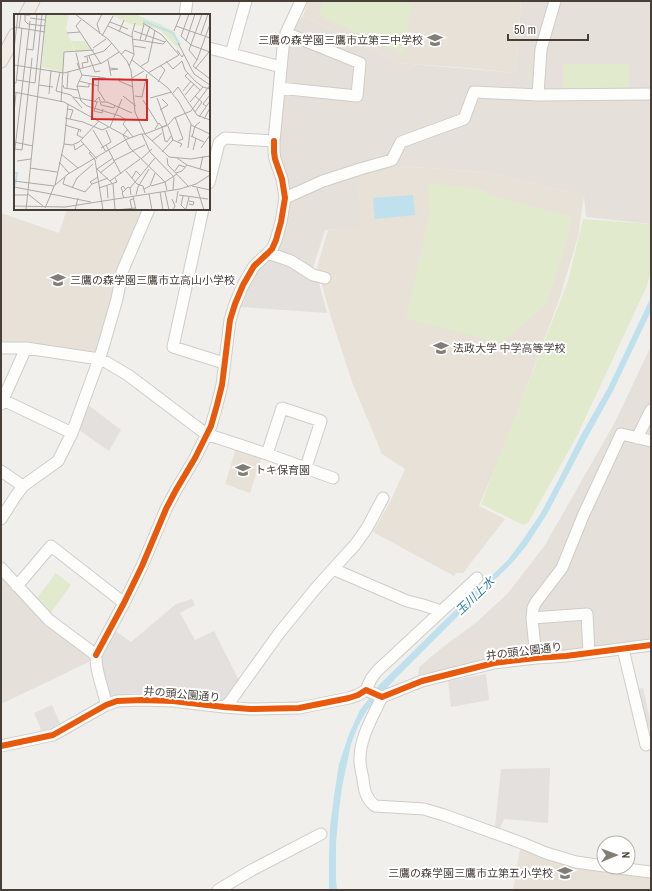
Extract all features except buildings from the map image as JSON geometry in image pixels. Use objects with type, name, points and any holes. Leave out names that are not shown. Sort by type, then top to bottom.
[{"type":"main road","points":[[26,14],[33,1]]},
{"type":"main road","points":[[1,61],[14,37]]},
{"type":"street","points":[[185,14],[187,1]]},
{"type":"street","points":[[231,54],[246,1]]},
{"type":"street","points":[[106,705],[99,682],[96,655],[142,566],[176,490],[195,458],[211,426],[222,385],[230,320],[235,304],[243,285],[254,266],[272,249],[282,222],[285,198],[282,178],[275,159],[274,141],[282,48],[286,33],[301,1]]},
{"type":"street","points":[[538,94],[541,49],[555,1]]},
{"type":"street","points":[[279,88],[357,96],[360,63],[286,33]]},
{"type":"street","points":[[210,48],[281,67]]},
{"type":"street","points":[[285,198],[323,181],[392,160],[401,142],[464,119],[474,92],[538,94],[651,94]]},
{"type":"street","points":[[210,179],[219,143],[225,138],[274,141]]},
{"type":"street","points":[[1,519],[24,486],[58,462],[72,433],[99,359],[117,299],[122,272],[149,210]]},
{"type":"street","points":[[203,210],[173,347],[224,363]]},
{"type":"street","points":[[268,253],[290,261],[313,274],[325,278]]},
{"type":"street","points":[[1,348],[26,348],[99,359],[128,375],[206,434],[333,478]]},
{"type":"street","points":[[26,348],[2,402],[72,433]]},
{"type":"street","points":[[267,454],[282,408],[321,422],[306,468]]},
{"type":"street","points":[[637,438],[651,410]]},
{"type":"street","points":[[536,658],[532,618],[533,608],[562,568],[621,434],[651,441]]},
{"type":"street","points":[[1,471],[24,486]]},
{"type":"street","points":[[224,708],[280,632],[316,588],[359,540],[383,498]]},
{"type":"street","points":[[17,586],[51,546],[124,603]]},
{"type":"street","points":[[1,568],[49,620],[96,655]]},
{"type":"street","points":[[333,569],[407,601],[423,604],[441,611]]},
{"type":"street","points":[[477,578],[377,671],[371,679],[367,691],[381,697],[367,729],[361,748],[360,760],[366,796],[375,806],[424,809],[432,811],[522,842],[546,854],[576,862],[596,865]]},
{"type":"street","points":[[532,618],[587,614],[590,653]]},
{"type":"street","name":"井の頭公園通り","points":[[381,697],[422,681],[494,663],[651,645]]},
{"type":"street","points":[[623,649],[646,745]]},
{"type":"street","name":"井の頭公園通り","points":[[1,746],[53,735],[106,705],[117,702],[142,700],[172,701],[224,708],[298,708],[349,698],[367,691]]},
{"type":"street","points":[[218,890],[321,834]]},
{"type":"street","points":[[636,870],[651,872]]},
{"type":"shaded area","name":"三鷹の森学園三鷹市立第三中学校","points":[[308,1],[521,1],[516,73],[399,63],[303,16]]},
{"type":"shaded area","points":[[521,1],[651,1],[651,224],[586,217],[584,196],[486,172],[401,166],[361,227],[325,230],[313,268],[275,251],[284,230],[277,150],[289,31],[303,16],[399,63],[516,73]]},
{"type":"shaded area","name":"法政大学 中学高等学校","points":[[401,166],[486,172],[584,196],[578,237],[559,300],[517,413],[479,506],[505,519],[463,573],[456,573],[454,576],[373,532],[391,500],[405,469],[382,454],[352,382],[330,314],[322,285],[325,273],[317,270],[328,230],[361,226],[356,178]]},
{"type":"shaded area","name":"三鷹の森学園三鷹市立高山小学校","points":[[67,210],[143,210],[129,246],[118,268],[114,292],[96,352],[93,354],[1,345],[1,213],[59,233]]},
{"type":"shaded area","points":[[268,259],[290,266],[311,280],[319,283],[327,313],[240,307],[244,298],[244,292],[257,268]]},
{"type":"shaded area","points":[[651,346],[651,642],[418,678],[419,667],[478,621],[508,593],[545,545],[615,422]]},
{"type":"shaded area","points":[[87,404],[121,430],[109,451],[79,430]]},
{"type":"shaded area","name":"トキ保育園","points":[[236,448],[262,456],[250,493],[225,484]]},
{"type":"shaded area","points":[[1,576],[92,659],[91,661],[1,704]]},
{"type":"shaded area","points":[[192,599],[195,605],[180,613],[195,640],[214,631],[240,682],[226,701],[174,694],[154,693],[133,693],[107,697],[99,661],[113,629],[131,642],[176,604]]},
{"type":"shaded area","points":[[486,674],[489,700],[451,707],[448,681]]},
{"type":"shaded area","points":[[643,688],[651,724],[651,727],[645,728],[637,689]]},
{"type":"shaded area","points":[[52,705],[60,723],[49,729],[41,731],[34,713]]},
{"type":"shaded area","points":[[550,768],[548,823],[504,819],[500,828],[495,827],[501,769]]},
{"type":"shaded area","name":"三鷹の森学園三鷹市立第五小学校","points":[[520,849],[546,859],[579,868],[596,870],[596,875],[629,875],[651,878],[651,890],[513,890]]},
{"type":"green space","points":[[323,1],[412,1],[404,54],[319,15]]},
{"type":"green space","points":[[563,64],[629,64],[629,93],[563,93]]},
{"type":"green space","points":[[428,183],[475,188],[487,191],[486,194],[572,217],[569,235],[547,304],[501,343],[406,319],[430,212]]},
{"type":"green space","points":[[583,219],[651,224],[651,270],[647,286],[576,438],[528,523],[523,525],[481,504],[568,281]]},
{"type":"green space","points":[[56,573],[71,585],[50,614],[36,599]]},
{"type":"water","points":[[413,195],[415,215],[375,219],[373,198]]},
{"type":"water","name":"玉川上水","points":[[651,297],[651,311],[613,391],[547,514],[527,545],[512,563],[396,678],[367,710],[358,726],[351,744],[339,810],[336,843],[337,890],[329,890],[330,827],[339,764],[349,734],[360,710],[379,685],[507,561],[522,541],[541,513],[581,435],[608,388]]},
{"type":"cycle path","points":[[96,655],[142,566],[166,509],[211,426],[222,385],[230,320],[235,304],[243,285],[254,266],[272,249],[276,240],[285,198],[282,179],[275,159],[274,141]]},
{"type":"cycle path","points":[[1,746],[53,735],[106,705],[117,701],[173,701],[250,709],[299,708],[349,698],[366,690],[382,697],[422,681],[494,663],[566,656],[651,645]]},
{"type":"place","name":"三鷹の森学園三鷹市立第三中学校","points":[[435,40]]},
{"type":"place","name":"三鷹の森学園三鷹市立高山小学校","points":[[58,280]]},
{"type":"place","name":"法政大学 中学高等学校","points":[[441,348]]},
{"type":"place","name":"トキ保育園","points":[[243,470]]},
{"type":"place","name":"三鷹の森学園三鷹市立第五小学校","points":[[565,873]]}]
